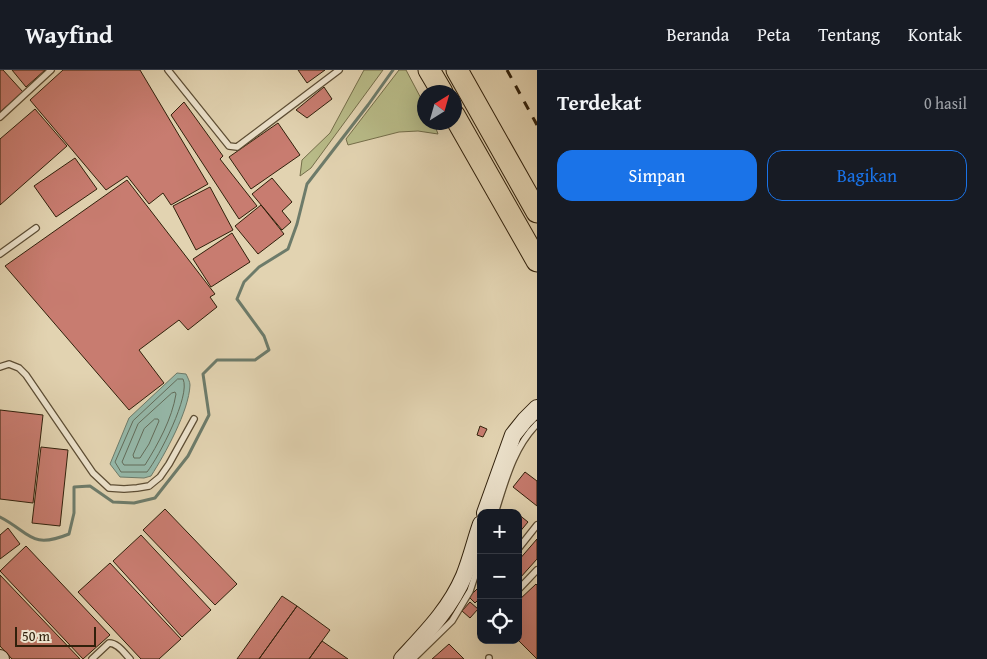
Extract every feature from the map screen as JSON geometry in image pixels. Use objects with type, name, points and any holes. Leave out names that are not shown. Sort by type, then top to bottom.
[{"type":"highway","points":[[429,70],[438,85]]},
{"type":"highway","points":[[457,70],[537,212]]},
{"type":"highway","points":[[462,129],[537,261]]},
{"type":"street","points":[[486,509],[513,435],[537,408]]},
{"type":"street","points":[[402,659],[441,616],[464,575],[477,536]]},
{"type":"lane","points":[[0,117],[51,70]]},
{"type":"lane","points":[[168,70],[232,148],[237,147],[339,70]]},
{"type":"lane","points":[[310,81],[314,88]]},
{"type":"lane","points":[[0,254],[36,228]]},
{"type":"lane","points":[[0,367],[9,364],[19,368],[26,375],[93,473],[109,488],[124,489],[148,486],[160,477],[194,419]]},
{"type":"lane","points":[[496,509],[512,461],[527,434],[537,424]]},
{"type":"lane","points":[[522,544],[537,524]]},
{"type":"lane","points":[[413,659],[452,621],[470,591],[477,569]]},
{"type":"lane","points":[[522,586],[537,570]]},
{"type":"lane","points":[[92,659],[109,643],[116,644],[130,659]]},
{"type":"green space","points":[[364,70],[383,70],[311,168],[300,176],[302,160],[330,133]]},
{"type":"green space","points":[[399,70],[406,70],[417,91],[417,130],[437,130],[438,134],[418,131],[399,132],[348,145],[346,139]]},
{"type":"water","points":[[177,373],[186,374],[190,384],[189,395],[181,419],[163,456],[151,476],[144,478],[120,477],[110,464],[129,418]]},
{"type":"building","points":[[0,70],[3,70],[23,92],[0,112]]},
{"type":"building","points":[[12,70],[45,70],[26,87]]},
{"type":"building","points":[[63,70],[140,70],[208,184],[171,205],[163,193],[149,204],[127,176],[106,190],[30,100]]},
{"type":"building","points":[[298,70],[325,70],[307,83]]},
{"type":"building","points":[[324,87],[332,99],[307,118],[296,110]]},
{"type":"building","points":[[184,102],[223,156],[220,159],[257,206],[239,219],[171,115]]},
{"type":"building","points":[[35,109],[67,146],[0,205],[0,139]]},
{"type":"building","points":[[278,123],[300,155],[251,189],[229,157]]},
{"type":"building","points":[[75,158],[97,189],[56,217],[34,186]]},
{"type":"building","points":[[272,178],[292,202],[282,211],[291,222],[282,230],[252,194]]},
{"type":"building","points":[[127,180],[215,294],[210,297],[217,307],[188,330],[179,320],[139,350],[164,383],[129,410],[5,266]]},
{"type":"building","points":[[210,187],[233,230],[196,250],[173,206]]},
{"type":"building","points":[[261,205],[284,234],[258,254],[235,226]]},
{"type":"building","points":[[232,233],[250,262],[211,287],[193,259]]},
{"type":"building","points":[[0,410],[43,415],[33,503],[0,499]]},
{"type":"building","points":[[480,426],[487,429],[483,437],[477,435]]},
{"type":"building","points":[[41,447],[68,450],[60,526],[32,523]]},
{"type":"building","points":[[525,472],[537,481],[537,506],[513,487]]},
{"type":"building","points":[[165,509],[237,584],[215,605],[143,530]]},
{"type":"building","points":[[522,517],[528,522],[522,529]]},
{"type":"building","points":[[8,528],[20,544],[0,559],[0,535]]},
{"type":"building","points":[[141,535],[211,610],[182,637],[113,561]]},
{"type":"building","points":[[537,539],[537,559],[522,576],[522,556]]},
{"type":"building","points":[[26,546],[110,635],[83,659],[0,571]]},
{"type":"building","points":[[110,563],[181,639],[159,659],[141,659],[78,592]]},
{"type":"building","points":[[0,575],[80,659],[12,659],[0,646]]},
{"type":"building","points":[[537,585],[537,659],[522,644],[522,597]]},
{"type":"building","points":[[477,589],[477,601],[475,603],[469,597]]},
{"type":"building","points":[[282,596],[297,606],[259,659],[237,659]]},
{"type":"building","points":[[470,602],[477,608],[470,618],[462,611]]},
{"type":"building","points":[[297,606],[330,630],[309,659],[259,659]]},
{"type":"building","points":[[322,641],[348,659],[309,659]]},
{"type":"building","points":[[449,644],[464,659],[432,659]]},
{"type":"waterway","points":[[0,517],[31,537],[38,540],[46,540],[69,534],[74,513],[74,487],[90,486],[113,502],[134,503],[155,498],[188,456],[209,415],[203,374],[217,360],[255,360],[269,350],[264,336],[237,299],[244,282],[259,267],[288,249],[297,224],[307,184],[393,70]]},
{"type":"railway","points":[[507,70],[537,125]]}]
